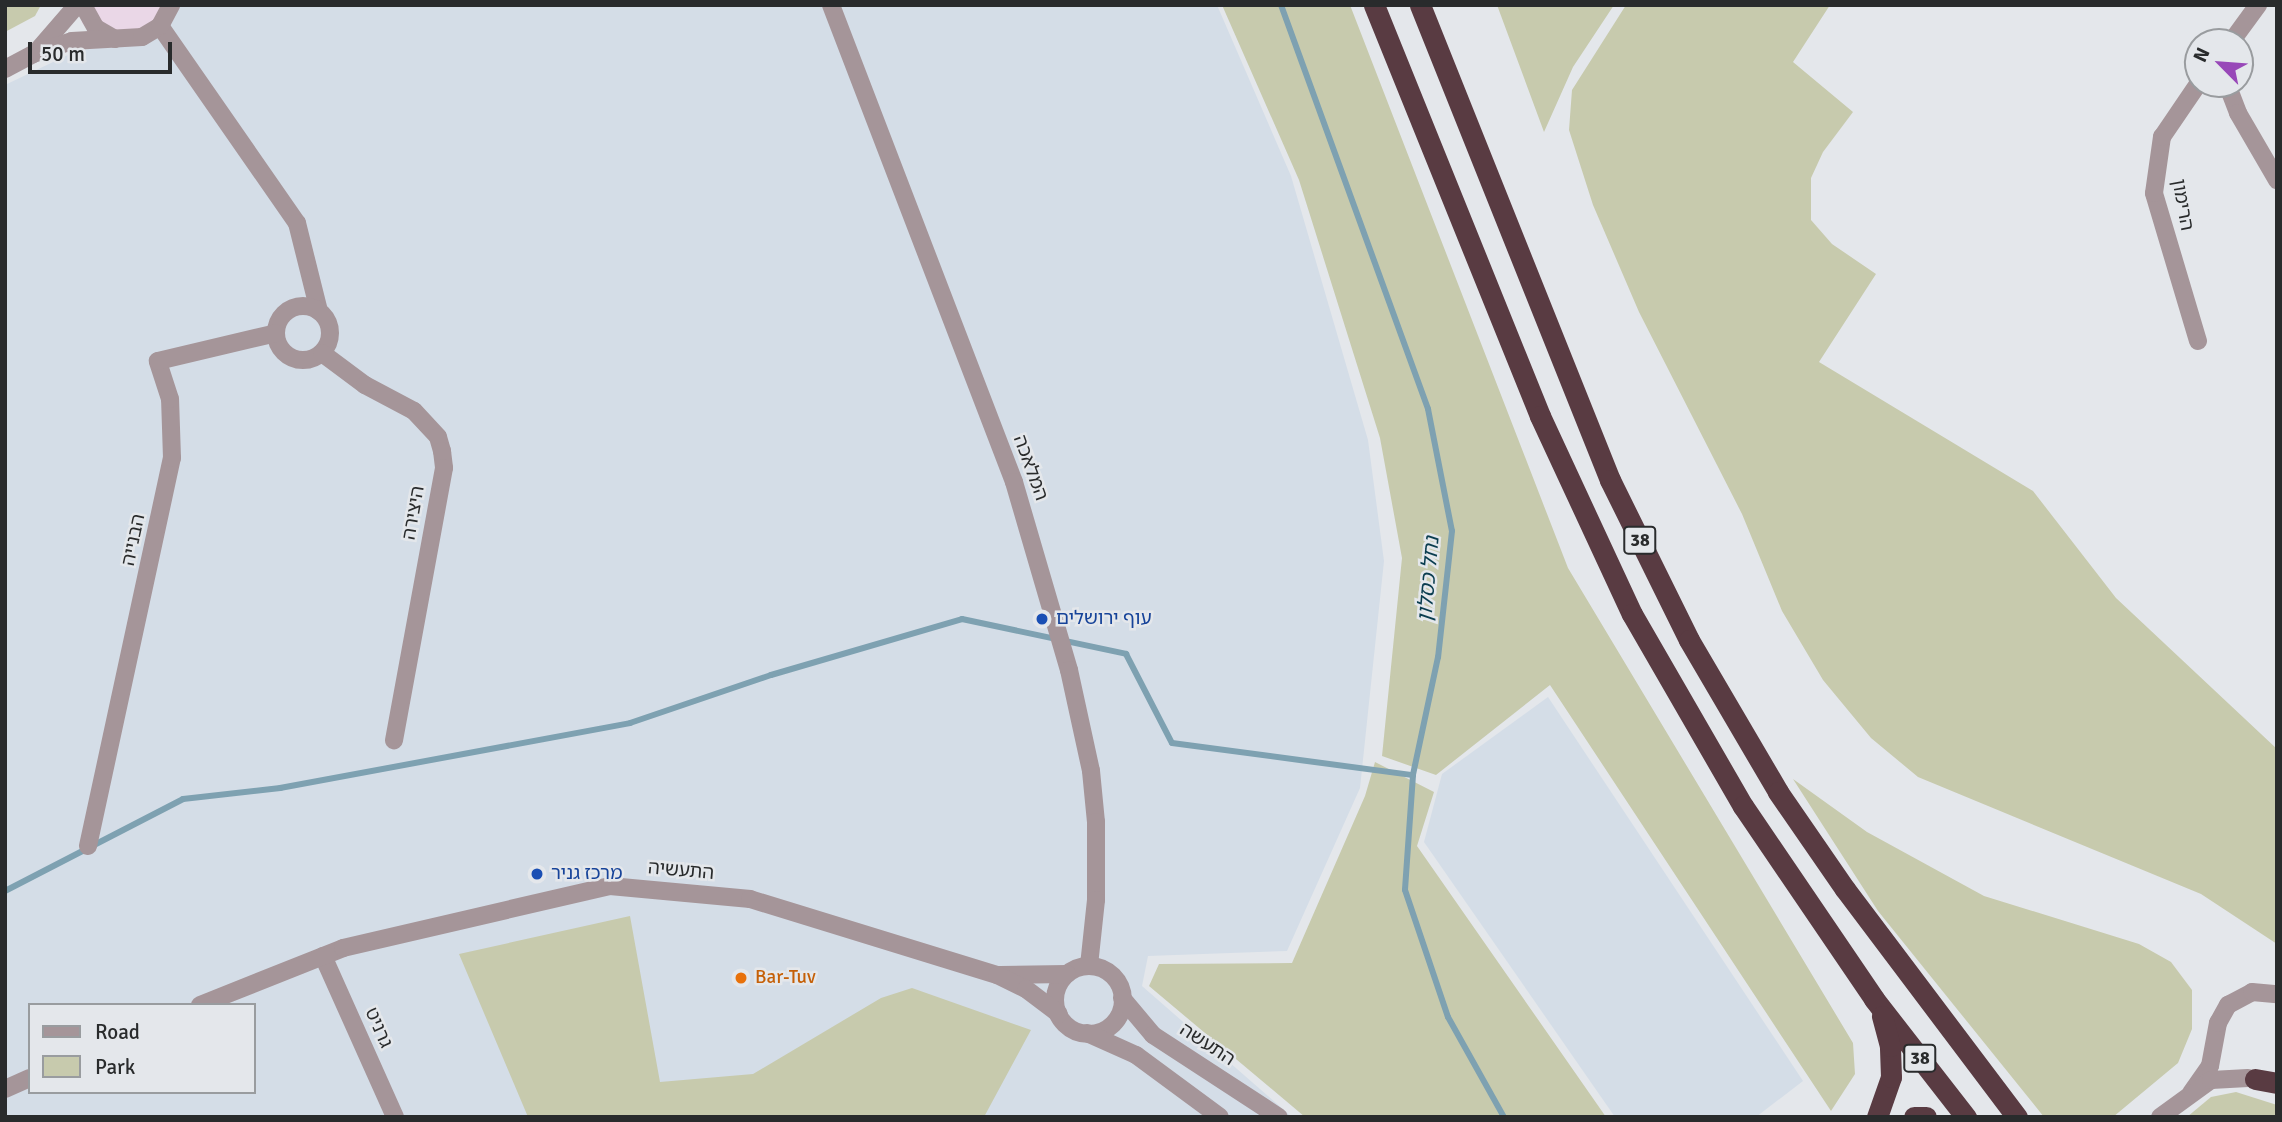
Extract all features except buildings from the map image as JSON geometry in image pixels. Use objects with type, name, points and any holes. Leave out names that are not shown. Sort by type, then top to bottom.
[{"type":"highway","name":"38","points":[[1374,5],[1540,416],[1632,614],[1743,806],[1874,999],[1966,1117]]},
{"type":"highway","name":"38","points":[[1420,5],[1610,480],[1689,640],[1778,792],[1830,868],[2017,1117]]},
{"type":"highway","points":[[1874,999],[1887,1031],[1892,1062],[1888,1091],[1877,1117]]},
{"type":"highway","points":[[2252,1079],[2277,1083]]},
{"type":"highway","points":[[1914,1117],[1926,1117]]},
{"type":"street","points":[[33,54],[68,21],[77,5]]},
{"type":"street","points":[[83,5],[96,28],[115,39]]},
{"type":"street","points":[[5,69],[33,54],[72,41],[136,39],[160,26],[171,5]]},
{"type":"street","name":"המלאכה","points":[[831,5],[1014,482],[1067,660],[1091,771],[1096,822],[1096,900],[1089,966]]},
{"type":"street","points":[[2241,28],[2258,5]]},
{"type":"street","points":[[160,26],[297,223],[319,311],[330,329],[322,353],[295,360],[278,346],[276,333],[280,318],[292,308],[319,311]]},
{"type":"street","name":"הרימון","points":[[2188,98],[2162,137],[2154,192],[2197,341]]},
{"type":"street","points":[[2232,98],[2238,113],[2277,180]]},
{"type":"street","name":"הבנייה","points":[[88,846],[172,458],[170,398],[158,362],[276,333]]},
{"type":"street","name":"היצירה","points":[[322,353],[365,385],[414,411],[438,437],[442,451],[444,468],[394,740]]},
{"type":"street","name":"התעשיה","points":[[206,1003],[323,956],[610,887],[750,899],[997,975],[1026,989],[1059,1014]]},
{"type":"street","name":"גרניט","points":[[323,956],[395,1117]]},
{"type":"street","points":[[1087,1033],[1100,1032],[1117,1020],[1122,998],[1116,979],[1089,966],[1067,974],[1056,992],[1059,1014],[1070,1028],[1136,1055],[1220,1117]]},
{"type":"street","name":"התעשיה","points":[[997,975],[1067,974]]},
{"type":"street","points":[[2191,1093],[2210,1066],[2220,1017],[2233,1000],[2258,991],[2277,994]]},
{"type":"street","name":"התעשה","points":[[1122,998],[1153,1035],[1279,1117]]},
{"type":"street","points":[[2216,1037],[2225,1062],[2252,1079]]},
{"type":"street","points":[[2160,1117],[2191,1093],[2221,1077],[2252,1079],[2277,1076]]},
{"type":"street","points":[[5,1089],[28,1079]]},
{"type":"shaded area","points":[[79,5],[172,5],[157,30],[100,40],[82,23]]},
{"type":"shaded area","points":[[178,5],[1217,5],[1291,176],[1368,440],[1384,561],[1360,788],[1287,951],[1148,956],[1142,986],[1292,1117],[5,1117],[5,85],[76,51],[153,40]]},
{"type":"shaded area","points":[[1548,697],[1803,1081],[1756,1117],[1615,1117],[1424,842],[1442,774]]},
{"type":"green space","points":[[5,5],[41,5],[35,16],[5,32]]},
{"type":"green space","points":[[1222,5],[1350,5],[1568,568],[1853,1043],[1855,1074],[1831,1111],[1550,685],[1436,775],[1382,756],[1402,558],[1380,438],[1299,180]]},
{"type":"green space","points":[[1497,5],[1614,5],[1573,67],[1544,132]]},
{"type":"green space","points":[[1626,5],[1830,5],[1793,62],[1853,112],[1823,152],[1811,178],[1811,220],[1832,244],[1876,274],[1819,362],[2033,491],[2116,598],[2277,749],[2277,944],[2201,894],[1918,777],[1871,738],[1823,680],[1782,611],[1742,514],[1639,312],[1593,205],[1569,130],[1572,90]]},
{"type":"green space","points":[[1375,762],[1434,792],[1417,846],[1606,1117],[1305,1117],[1149,986],[1159,964],[1292,963],[1365,796]]},
{"type":"green space","points":[[1793,779],[1867,832],[1984,896],[2139,944],[2171,962],[2192,990],[2192,1029],[2178,1063],[2113,1117],[2044,1117],[1878,911]]},
{"type":"green space","points":[[630,916],[660,1082],[753,1074],[881,998],[912,988],[1031,1030],[984,1117],[528,1117],[459,954]]},
{"type":"green space","points":[[2236,1092],[2277,1105],[2277,1117],[2187,1117],[2211,1097]]},
{"type":"waterway","name":"נחל כסלון","points":[[1281,5],[1428,409],[1452,531],[1438,657],[1413,775],[1405,890],[1448,1017],[1504,1117]]},
{"type":"waterway","points":[[5,891],[183,799],[280,788],[630,723],[771,675],[962,619],[1126,654],[1172,743],[1413,775]]},
{"type":"place","name":"עוף ירושלים","points":[[1042,619]]},
{"type":"place","name":"מרכז גניר","points":[[537,874]]},
{"type":"place","name":"Bar-Tuv","points":[[741,978]]}]
